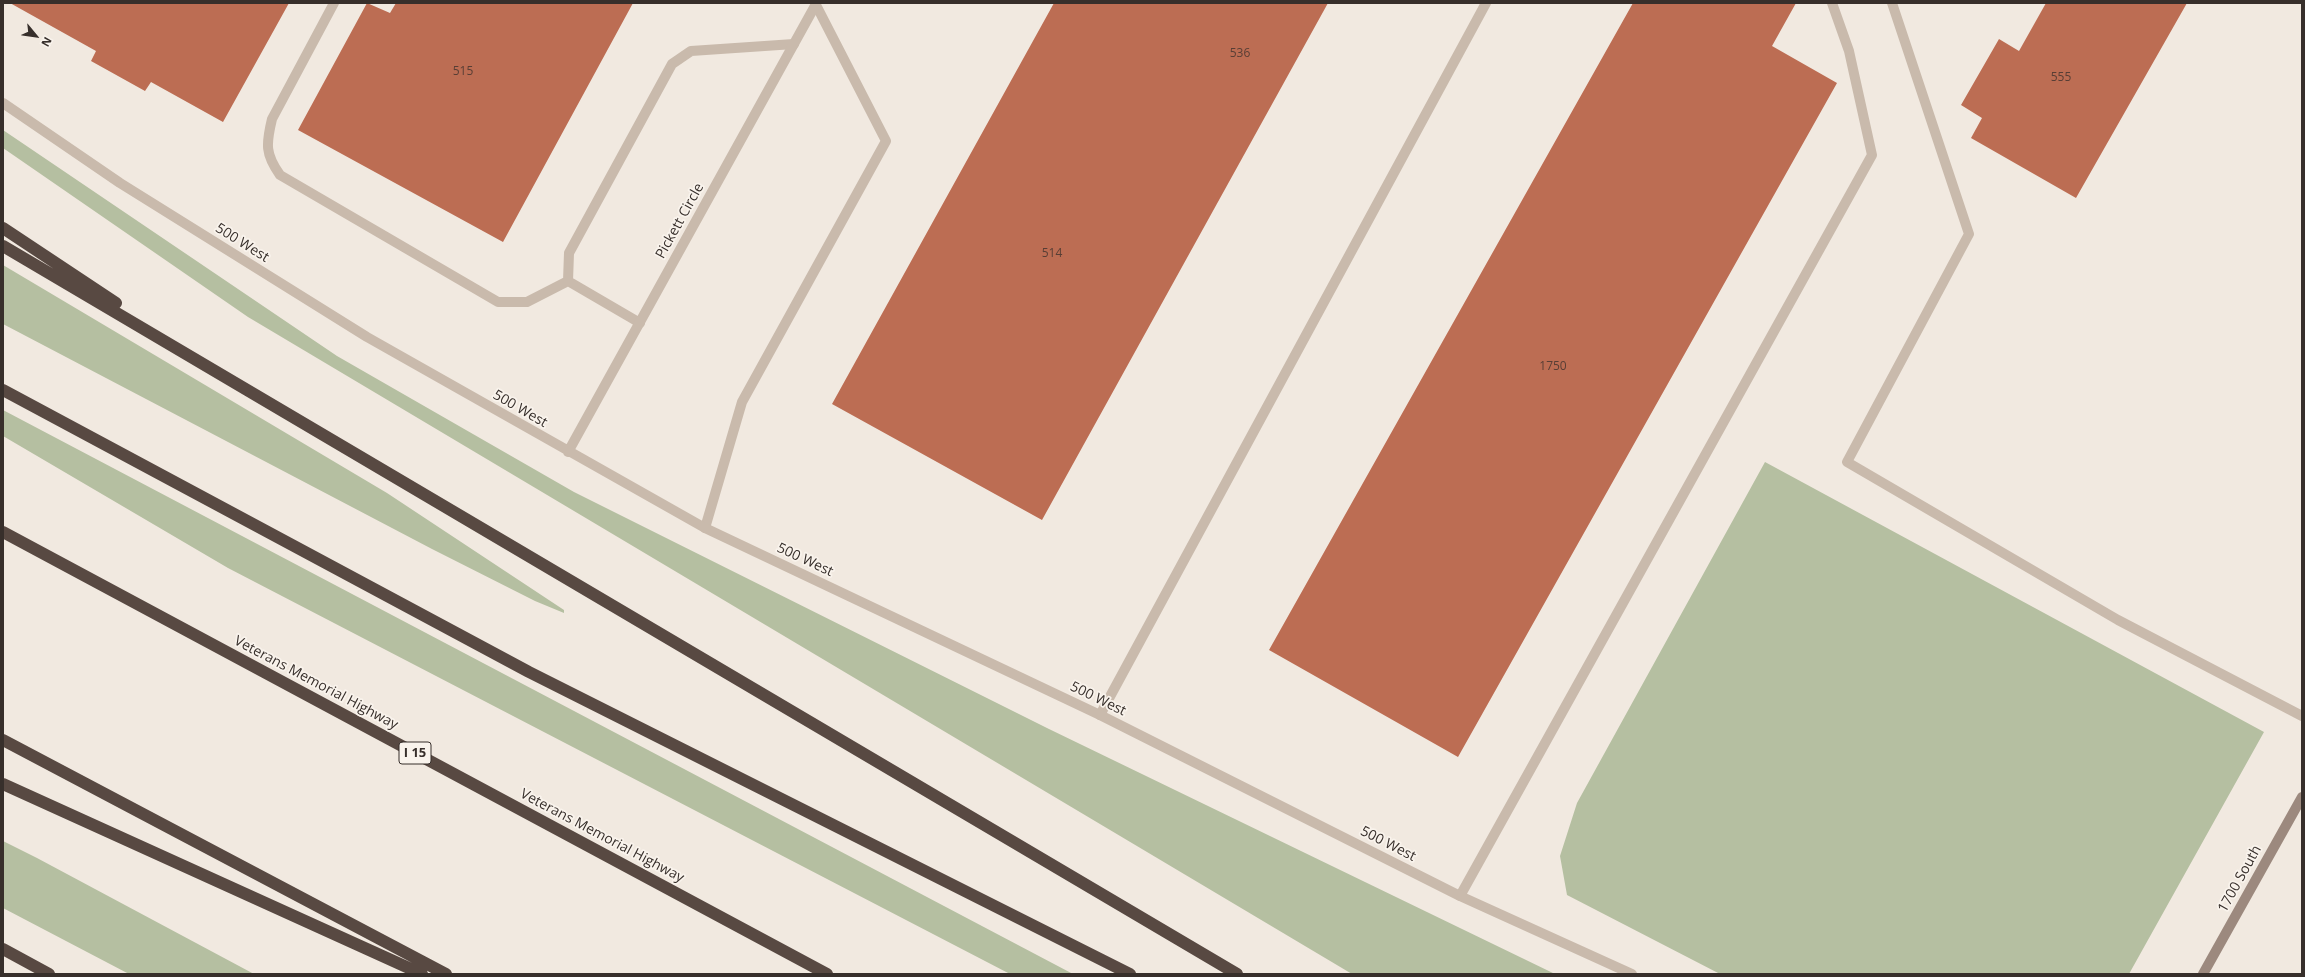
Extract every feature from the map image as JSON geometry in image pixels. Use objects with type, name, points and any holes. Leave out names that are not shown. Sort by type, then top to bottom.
[{"type":"highway","points":[[3,228],[215,370]]},
{"type":"highway","points":[[3,246],[1237,974]]},
{"type":"highway","points":[[3,390],[529,672],[1130,974]]},
{"type":"highway","name":"Veterans Memorial Highway","points":[[3,532],[827,974]]},
{"type":"highway","points":[[3,740],[446,974]]},
{"type":"highway","points":[[3,784],[422,974]]},
{"type":"highway","points":[[3,949],[49,974]]},
{"type":"street","points":[[334,3],[272,119],[268,137],[269,160],[280,175],[498,302],[527,302],[568,281]]},
{"type":"street","points":[[705,528],[742,402],[886,141],[816,3]]},
{"type":"street","name":"Pickett Circle","points":[[568,452],[816,3]]},
{"type":"street","points":[[1100,715],[1486,3]]},
{"type":"street","points":[[1460,896],[1872,155],[1849,51],[1832,3]]},
{"type":"street","points":[[1892,3],[1968,234],[1847,462],[2118,620],[2302,716]]},
{"type":"street","points":[[568,281],[569,253],[672,64],[691,51],[794,44]]},
{"type":"street","name":"500 West","points":[[3,103],[120,183],[360,333],[568,452],[705,528],[1100,715],[1460,896],[1632,974]]},
{"type":"street","points":[[568,281],[640,322]]},
{"type":"street","name":"1700 South","points":[[2203,974],[2302,797]]},
{"type":"green space","points":[[3,130],[337,356],[574,492],[1049,729],[1555,974],[1352,974],[248,317],[3,148]]},
{"type":"green space","points":[[3,265],[387,493],[564,610],[564,613],[535,601],[432,549],[3,324]]},
{"type":"green space","points":[[3,410],[1073,974],[1010,974],[228,568],[3,436]]},
{"type":"green space","points":[[1765,462],[2264,732],[2129,974],[1720,974],[1567,895],[1560,856],[1577,803]]},
{"type":"green space","points":[[3,841],[254,974],[129,974],[3,908]]},
{"type":"building","points":[[10,3],[289,3],[223,122],[151,82],[145,91],[91,61],[96,51]]},
{"type":"building","points":[[367,3],[390,13],[396,3],[633,3],[503,242],[298,130]]},
{"type":"building","points":[[1054,3],[1328,3],[1042,520],[832,404]]},
{"type":"building","points":[[1633,3],[1796,3],[1772,46],[1837,83],[1458,757],[1269,650]]},
{"type":"building","points":[[2046,3],[2187,3],[2076,198],[1971,138],[1982,118],[1961,105],[1999,39],[2019,51]]}]
